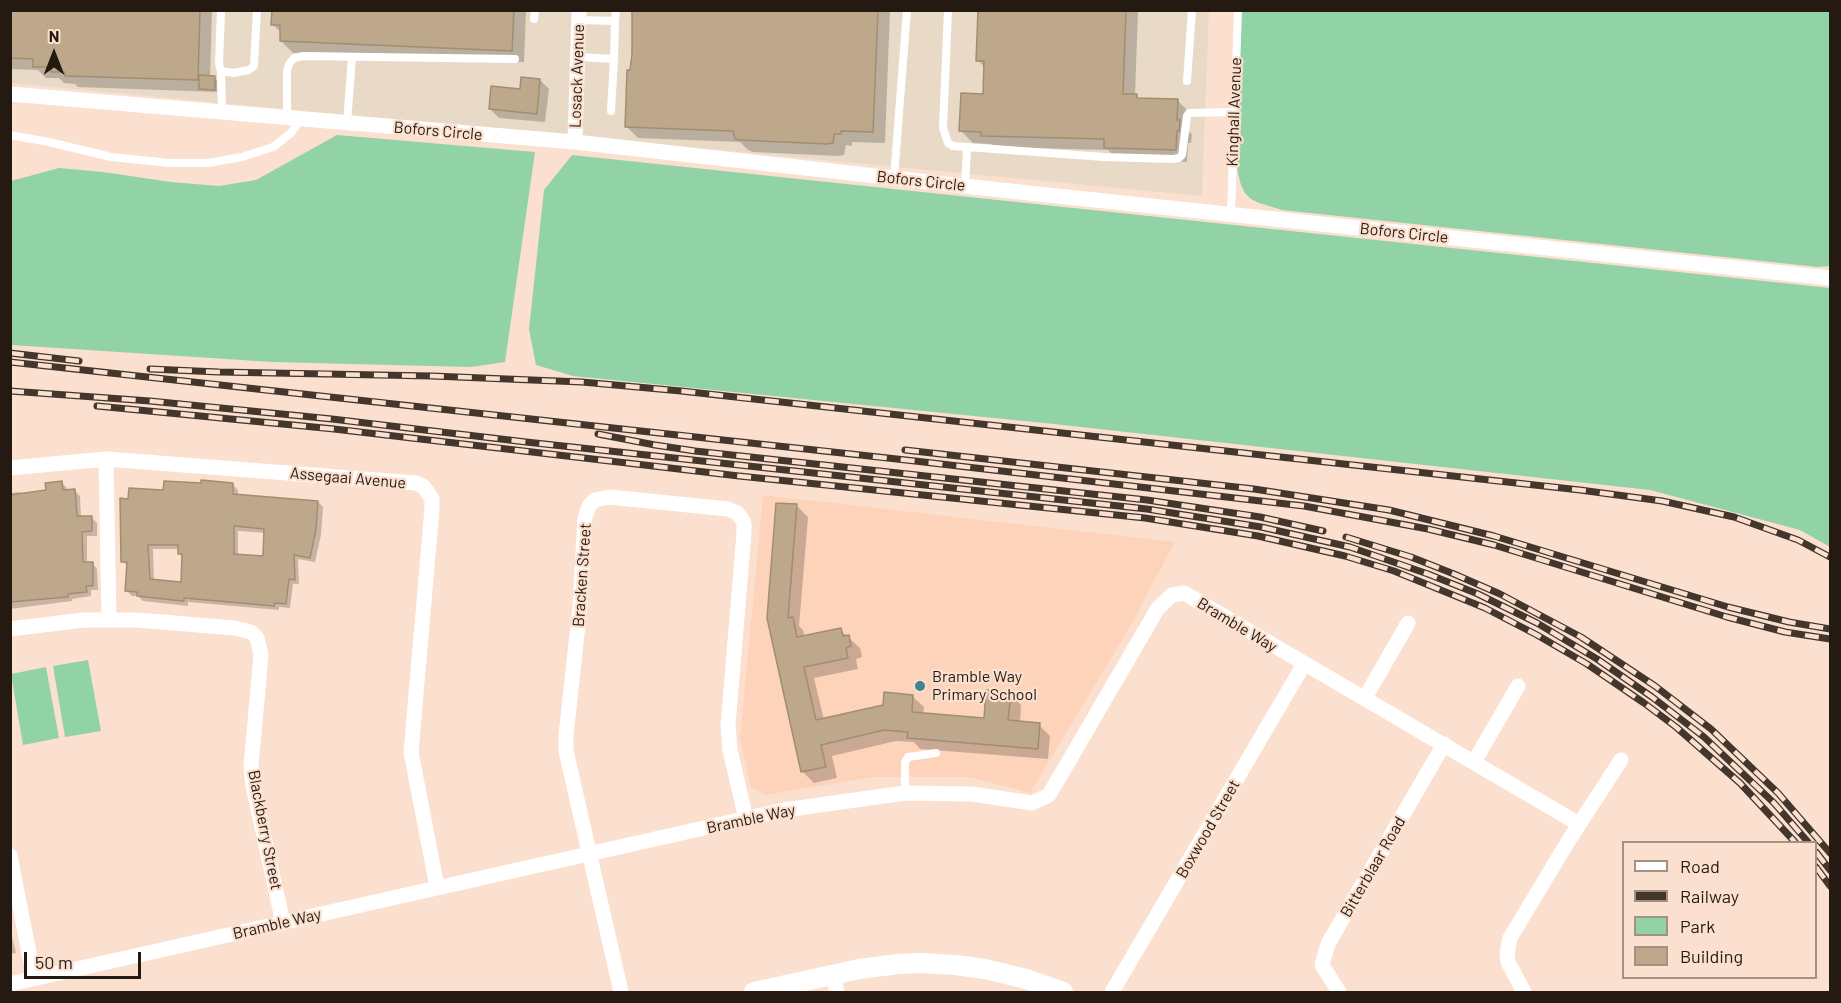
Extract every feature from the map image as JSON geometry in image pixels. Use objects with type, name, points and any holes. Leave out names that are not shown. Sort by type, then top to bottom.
[{"type":"street","name":"Losack Avenue","points":[[574,142],[579,15]]},
{"type":"street","name":"Bofors Circle","points":[[10,94],[574,142],[1830,278]]},
{"type":"street","name":"Assegaai Avenue","points":[[10,468],[106,459],[416,483],[424,487],[432,499],[432,509],[411,753],[437,887]]},
{"type":"street","points":[[106,459],[109,620]]},
{"type":"street","name":"Bracken Street","points":[[621,993],[567,751],[580,607],[585,518],[589,506],[595,500],[609,497],[728,509],[737,513],[742,519],[744,532],[728,725],[729,743],[746,819]]},
{"type":"street","name":"Bramble Way","points":[[10,984],[784,810],[905,793],[972,794],[1032,803],[1049,795],[1158,608],[1172,595],[1184,593],[1579,824]]},
{"type":"street","name":"Blackberry Street","points":[[10,629],[84,620],[137,620],[234,628],[251,632],[257,638],[261,655],[251,766],[253,786],[283,922]]},
{"type":"street","points":[[1365,698],[1408,623]]},
{"type":"street","name":"Boxwood Street","points":[[1112,993],[1304,664]]},
{"type":"street","points":[[1474,762],[1518,686]]},
{"type":"street","name":"Bitterblaar Road","points":[[1339,993],[1322,965],[1328,944],[1444,744]]},
{"type":"street","points":[[1524,993],[1508,962],[1510,938],[1621,760]]},
{"type":"street","points":[[10,856],[34,978]]},
{"type":"street","points":[[754,993],[835,984],[859,969],[898,964],[955,965],[1014,976],[1063,993]]},
{"type":"lane","points":[[221,10],[219,64],[222,112]]},
{"type":"lane","points":[[221,71],[239,72],[249,70],[254,66],[257,10]]},
{"type":"lane","points":[[611,111],[616,10]]},
{"type":"lane","points":[[894,178],[907,10]]},
{"type":"lane","points":[[948,10],[944,128],[948,143],[953,146],[1104,157],[1173,159],[1182,155],[1189,113],[1234,112]]},
{"type":"lane","points":[[1187,81],[1192,10]]},
{"type":"lane","name":"Kinghall Avenue","points":[[1231,213],[1238,10]]},
{"type":"lane","points":[[579,15],[615,21]]},
{"type":"lane","points":[[10,135],[111,157],[170,163],[208,163],[242,157],[273,147],[291,133],[294,119],[286,71],[294,58],[303,56],[515,59]]},
{"type":"lane","points":[[347,123],[352,57]]},
{"type":"lane","points":[[578,57],[614,59]]},
{"type":"lane","points":[[965,186],[967,148]]},
{"type":"lane","points":[[905,793],[905,762],[908,757],[936,753]]},
{"type":"shaded area","points":[[10,11],[1209,11],[1202,196],[11,83]]},
{"type":"shaded area","name":"Bramble Way Primary School","points":[[763,495],[1175,542],[1126,634],[1030,793],[969,777],[874,777],[765,795],[751,787],[740,739]]},
{"type":"green space","points":[[1241,11],[1830,11],[1830,266],[1818,267],[1282,210],[1259,203],[1245,193],[1241,185],[1236,158]]},
{"type":"green space","points":[[337,135],[535,152],[505,362],[471,367],[272,362],[11,345],[11,181],[59,168],[219,186],[256,180]]},
{"type":"green space","points":[[572,155],[1830,288],[1830,547],[1800,530],[1650,490],[1054,424],[573,376],[536,365],[529,329],[544,190]]},
{"type":"green space","points":[[88,660],[101,731],[65,737],[53,666]]},
{"type":"green space","points":[[46,667],[59,738],[23,745],[11,674]]},
{"type":"building","points":[[10,10],[200,10],[198,80],[65,76],[65,72],[51,72],[51,67],[33,67],[33,59],[10,58]]},
{"type":"building","points":[[272,10],[514,10],[512,51],[280,41],[280,25],[271,25]]},
{"type":"building","points":[[632,10],[878,10],[873,132],[841,131],[841,134],[834,134],[833,143],[827,144],[740,140],[735,139],[733,131],[625,127],[627,70],[630,70],[632,54]]},
{"type":"building","points":[[978,10],[1126,10],[1123,94],[1137,94],[1137,98],[1178,99],[1177,120],[1180,120],[1176,150],[1104,148],[1104,139],[981,136],[981,132],[959,131],[961,93],[983,94],[984,61],[976,61]]},
{"type":"building","points":[[199,75],[215,76],[215,90],[199,89]]},
{"type":"building","points":[[521,77],[540,79],[537,114],[489,109],[491,86],[520,89]]},
{"type":"building","points":[[201,480],[233,483],[233,494],[318,501],[316,529],[310,558],[294,555],[295,580],[289,579],[286,604],[275,603],[274,606],[184,598],[184,601],[137,596],[137,592],[125,591],[127,562],[121,562],[120,498],[128,499],[129,488],[163,490],[164,481],[201,483]],"holes":[[[234,526],[264,529],[263,556],[234,554]],[[148,545],[178,545],[178,554],[182,554],[181,582],[150,579]]]},
{"type":"building","points":[[62,481],[63,490],[75,489],[77,516],[92,516],[92,531],[82,532],[83,562],[93,562],[93,586],[86,586],[87,592],[68,594],[68,597],[10,602],[10,495],[46,490],[45,483]]},
{"type":"building","points":[[776,503],[797,504],[788,618],[793,617],[797,637],[841,628],[843,636],[849,635],[851,646],[846,648],[848,658],[804,667],[816,720],[883,705],[884,692],[913,695],[912,712],[984,718],[986,690],[1011,692],[1008,720],[1040,723],[1038,749],[907,738],[908,732],[884,730],[821,745],[826,767],[801,772],[767,618]]},
{"type":"railway","points":[[10,353],[79,361]]},
{"type":"railway","points":[[10,362],[1304,506],[1428,529],[1494,545],[1727,617],[1785,632],[1830,639]]},
{"type":"railway","points":[[150,369],[582,382],[1580,490],[1662,501],[1734,517],[1798,540],[1830,557]]},
{"type":"railway","points":[[10,391],[150,401],[332,419],[1147,509],[1261,527],[1350,547],[1478,594],[1537,623],[1597,659],[1704,737],[1774,803],[1807,841]]},
{"type":"railway","points":[[97,406],[334,429],[739,476],[1145,518],[1258,536],[1345,556],[1394,571],[1485,608],[1587,664],[1676,727],[1740,783],[1794,841]]},
{"type":"railway","points":[[598,434],[695,451],[1147,500],[1260,517],[1323,531]]},
{"type":"railway","points":[[905,450],[1254,489],[1389,510],[1494,536],[1728,607],[1789,622],[1830,629]]},
{"type":"railway","points":[[1346,537],[1411,557],[1454,574],[1500,594],[1581,637],[1655,686],[1711,729],[1778,793],[1830,853]]},
{"type":"railway","points":[[1817,853],[1830,870]]},
{"type":"railway","points":[[1817,868],[1830,886]]},
{"type":"place","name":"Bramble Way Primary School","points":[[920,686]]}]
